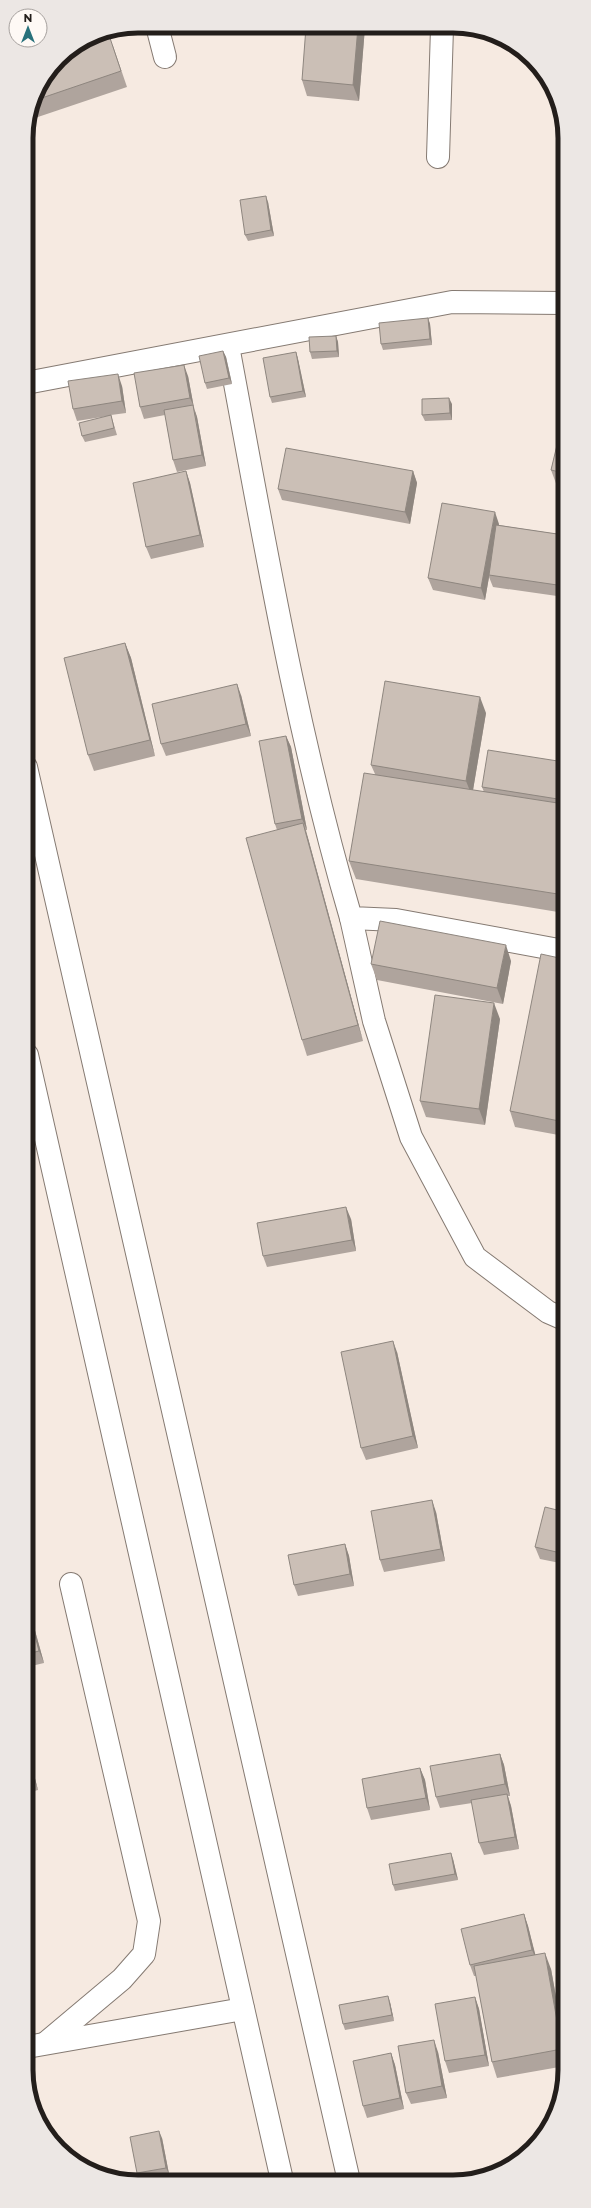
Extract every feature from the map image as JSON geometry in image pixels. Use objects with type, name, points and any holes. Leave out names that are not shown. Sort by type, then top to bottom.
[{"type":"main road","points":[[159,33],[165,58]]},
{"type":"main road","points":[[438,157],[442,33]]},
{"type":"main road","points":[[33,382],[228,346],[452,302],[558,303]]},
{"type":"main road","points":[[228,346],[297,712],[335,863],[351,918],[374,1021],[411,1136],[476,1257],[548,1312],[558,1316]]},
{"type":"main road","points":[[33,798],[348,2175]]},
{"type":"main road","points":[[351,918],[396,920],[558,951]]},
{"type":"main road","points":[[33,1082],[281,2175]]},
{"type":"main road","points":[[37,2044],[122,1979],[144,1954],[149,1922],[71,1584]]},
{"type":"main road","points":[[37,2044],[242,2008]]},
{"type":"building","points":[[306,33],[357,33],[353,85],[302,80]]},
{"type":"building","points":[[110,37],[121,71],[41,98],[59,69],[85,47],[98,41]]},
{"type":"building","points":[[266,196],[271,230],[245,235],[240,200]]},
{"type":"building","points":[[428,318],[430,339],[381,344],[379,323]]},
{"type":"building","points":[[336,336],[337,351],[310,352],[309,337]]},
{"type":"building","points":[[223,351],[229,378],[205,383],[199,356]]},
{"type":"building","points":[[296,352],[303,391],[270,397],[263,358]]},
{"type":"building","points":[[184,365],[190,398],[140,407],[134,373]]},
{"type":"building","points":[[118,374],[122,401],[73,409],[68,381]]},
{"type":"building","points":[[449,398],[450,413],[422,415],[422,399]]},
{"type":"building","points":[[193,405],[202,455],[173,460],[164,410]]},
{"type":"building","points":[[111,415],[114,428],[82,436],[79,423]]},
{"type":"building","points":[[558,441],[558,472],[551,470]]},
{"type":"building","points":[[286,448],[413,471],[405,512],[278,489]]},
{"type":"building","points":[[186,471],[200,535],[146,547],[133,483]]},
{"type":"building","points":[[442,503],[495,512],[481,588],[428,578]]},
{"type":"building","points":[[496,525],[558,534],[558,585],[489,575]]},
{"type":"building","points":[[125,643],[150,740],[88,755],[64,658]]},
{"type":"building","points":[[385,681],[480,697],[466,781],[371,765]]},
{"type":"building","points":[[237,684],[246,724],[161,744],[152,704]]},
{"type":"building","points":[[286,736],[302,819],[275,824],[259,741]]},
{"type":"building","points":[[488,750],[558,761],[558,799],[482,787]]},
{"type":"building","points":[[364,773],[558,803],[558,894],[349,861]]},
{"type":"building","points":[[303,823],[358,1025],[302,1040],[246,838]]},
{"type":"building","points":[[380,921],[506,945],[497,988],[371,964]]},
{"type":"building","points":[[541,954],[558,958],[558,1121],[510,1111]]},
{"type":"building","points":[[435,995],[494,1003],[479,1109],[420,1101]]},
{"type":"building","points":[[346,1207],[352,1240],[263,1256],[257,1223]]},
{"type":"building","points":[[393,1341],[413,1436],[361,1448],[341,1352]]},
{"type":"building","points":[[432,1500],[441,1549],[380,1560],[371,1511]]},
{"type":"building","points":[[545,1507],[558,1510],[558,1552],[535,1547]]},
{"type":"building","points":[[345,1544],[350,1574],[294,1585],[288,1555]]},
{"type":"building","points":[[33,1628],[39,1651],[33,1652]]},
{"type":"building","points":[[500,1754],[505,1784],[436,1797],[430,1766]]},
{"type":"building","points":[[420,1768],[426,1798],[367,1808],[362,1779]]},
{"type":"building","points":[[507,1794],[515,1837],[479,1843],[471,1800]]},
{"type":"building","points":[[451,1853],[455,1874],[393,1885],[389,1864]]},
{"type":"building","points":[[524,1914],[532,1950],[470,1965],[461,1929]]},
{"type":"building","points":[[545,1953],[558,2026],[558,2050],[492,2062],[474,1966]]},
{"type":"building","points":[[388,1996],[392,2015],[343,2024],[339,2005]]},
{"type":"building","points":[[475,1997],[485,2055],[445,2061],[435,2004]]},
{"type":"building","points":[[434,2040],[442,2086],[406,2093],[398,2046]]},
{"type":"building","points":[[391,2053],[400,2098],[363,2106],[353,2061]]},
{"type":"building","points":[[159,2131],[166,2168],[137,2173],[130,2137]]}]
